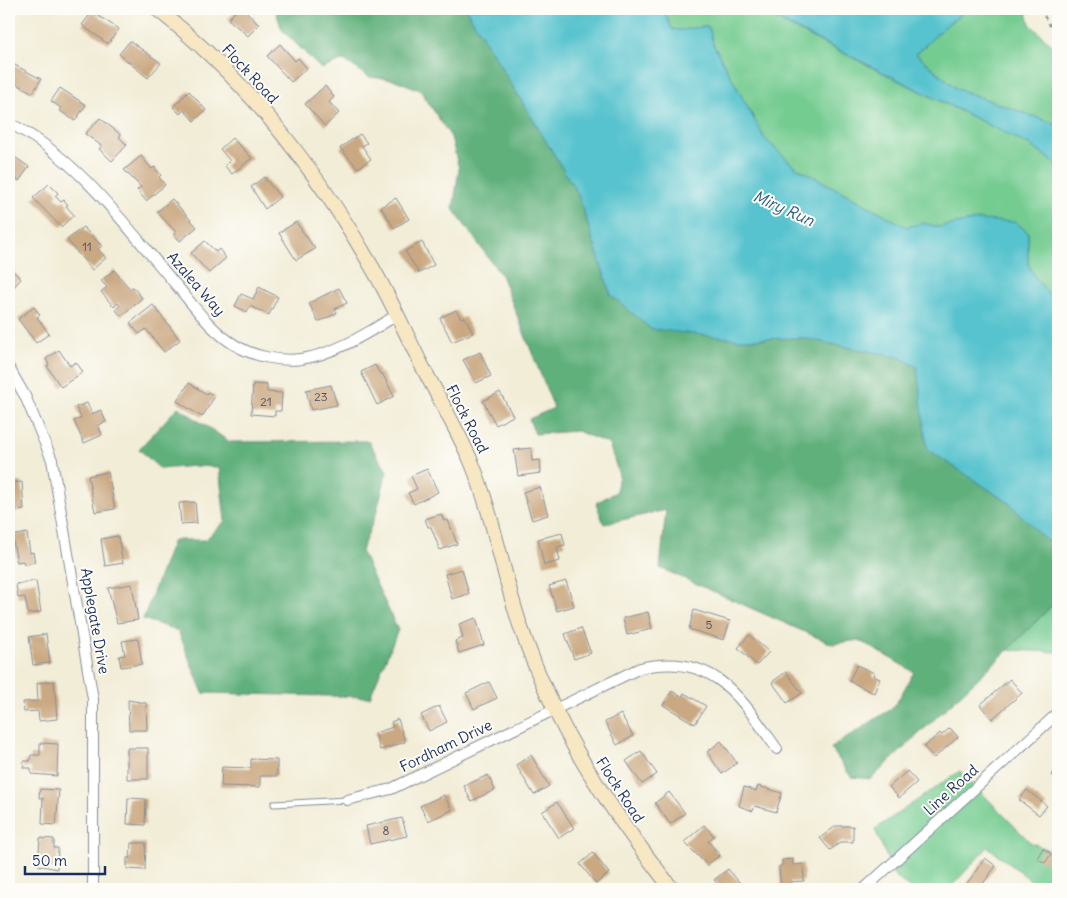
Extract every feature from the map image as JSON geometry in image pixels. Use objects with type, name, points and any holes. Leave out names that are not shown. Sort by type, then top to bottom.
[{"type":"street","name":"Flock Road","points":[[157,9],[232,78],[296,152],[346,222],[397,315],[471,462],[494,528],[520,624],[554,711],[610,808],[672,889]]},
{"type":"street","name":"Azalea Way","points":[[9,123],[37,140],[78,173],[207,322],[235,345],[264,357],[300,359],[336,349],[397,315]]},
{"type":"street","name":"Applegate Drive","points":[[9,368],[29,404],[52,460],[93,699],[93,889]]},
{"type":"street","name":"Fordham Drive","points":[[347,800],[391,789],[640,668],[656,664],[688,666],[717,677],[730,687],[778,749]]},
{"type":"street","name":"Line Road","points":[[864,889],[1058,713]]},
{"type":"lane","points":[[274,804],[347,800]]},
{"type":"path","points":[[1040,9],[1058,39]]},
{"type":"green space","points":[[275,9],[466,9],[578,194],[611,295],[738,339],[802,338],[899,357],[918,367],[927,449],[1008,502],[1046,540],[1058,546],[1058,599],[1008,650],[871,779],[851,777],[831,748],[894,707],[914,672],[859,640],[832,644],[660,568],[666,510],[604,524],[596,503],[616,492],[619,475],[609,444],[577,431],[535,434],[529,419],[554,408],[501,275],[453,209],[459,169],[451,137],[420,90],[395,80],[369,77],[344,60],[321,69],[282,30]]},
{"type":"green space","points":[[664,9],[761,9],[760,12],[1031,146],[1058,165],[1058,240],[1056,251],[1059,277],[1058,304],[1036,279],[1028,264],[1028,232],[979,220],[939,227],[923,223],[907,227],[794,166],[765,139],[713,44],[709,27],[672,29]]},
{"type":"green space","points":[[969,9],[1026,9],[1030,24],[1058,51],[1058,125],[957,89],[916,54],[949,23]]},
{"type":"green space","points":[[178,407],[230,442],[368,441],[387,471],[376,514],[361,551],[398,630],[370,697],[203,693],[178,631],[143,619],[173,540],[205,540],[225,521],[219,467],[194,466],[160,469],[139,449]]},
{"type":"green space","points":[[1058,599],[1058,652],[1008,650]]},
{"type":"green space","points":[[960,771],[1030,842],[1058,854],[1058,889],[1042,889],[988,847],[949,889],[910,889],[894,875],[875,829]]},
{"type":"water","name":"Miry Run","points":[[466,9],[664,9],[672,29],[709,27],[713,44],[765,139],[794,166],[907,227],[923,223],[939,227],[979,220],[1015,222],[1028,232],[1028,264],[1036,279],[1058,304],[1058,546],[1046,540],[1008,502],[927,449],[917,367],[899,357],[802,338],[738,339],[651,329],[611,295],[578,194]]},
{"type":"water","points":[[761,9],[969,9],[949,23],[916,54],[957,89],[1058,125],[1058,165],[1031,146],[760,11]]},
{"type":"building","points":[[238,9],[244,9],[259,25],[248,36],[228,19]]},
{"type":"building","points":[[92,12],[119,29],[108,44],[82,25]]},
{"type":"building","points":[[130,41],[161,63],[148,78],[119,54]]},
{"type":"building","points":[[280,44],[295,61],[298,58],[307,68],[291,82],[267,56]]},
{"type":"building","points":[[11,63],[41,79],[33,93],[11,81],[9,86]]},
{"type":"building","points":[[325,86],[334,97],[329,102],[339,113],[325,126],[305,104]]},
{"type":"building","points":[[60,88],[86,105],[75,121],[59,110],[61,108],[51,101]]},
{"type":"building","points":[[189,91],[206,110],[194,121],[184,110],[180,114],[173,107]]},
{"type":"building","points":[[100,118],[121,135],[119,137],[127,145],[112,161],[99,149],[102,146],[85,134]]},
{"type":"building","points":[[360,134],[367,143],[362,146],[371,159],[358,168],[340,148]]},
{"type":"building","points":[[232,138],[252,158],[232,174],[225,166],[230,161],[220,149]]},
{"type":"building","points":[[9,153],[29,167],[19,181],[11,175],[9,178]]},
{"type":"building","points":[[141,156],[152,169],[154,167],[161,175],[159,177],[165,185],[146,201],[137,190],[141,187],[124,170]]},
{"type":"building","points":[[264,177],[280,197],[265,209],[251,187]]},
{"type":"building","points":[[49,184],[58,193],[55,196],[61,202],[64,200],[68,205],[66,206],[74,215],[61,227],[33,198]]},
{"type":"building","points":[[396,198],[409,219],[394,228],[381,207]]},
{"type":"building","points":[[172,199],[197,227],[180,241],[174,234],[176,232],[157,212]]},
{"type":"building","points":[[296,222],[315,249],[296,260],[279,233]]},
{"type":"building","points":[[83,227],[102,246],[98,249],[106,258],[92,270],[67,240]]},
{"type":"building","points":[[205,241],[216,252],[219,249],[226,258],[209,273],[191,253]]},
{"type":"building","points":[[422,242],[434,265],[419,273],[405,251]]},
{"type":"building","points":[[114,270],[130,289],[133,287],[142,298],[121,316],[116,310],[120,305],[118,303],[114,307],[101,292],[107,287],[101,281]]},
{"type":"building","points":[[13,271],[21,279],[9,292],[9,275]]},
{"type":"building","points":[[259,287],[278,297],[269,315],[250,306],[247,312],[235,306],[241,294],[253,299]]},
{"type":"building","points":[[339,288],[347,303],[335,309],[337,313],[318,322],[309,303]]},
{"type":"building","points":[[153,305],[180,340],[164,352],[146,329],[139,334],[130,323]]},
{"type":"building","points":[[34,307],[40,315],[37,317],[49,334],[36,343],[18,319]]},
{"type":"building","points":[[456,310],[461,318],[465,317],[473,333],[452,342],[440,318]]},
{"type":"building","points":[[59,350],[70,366],[76,362],[83,372],[61,387],[47,366],[49,365],[46,359]]},
{"type":"building","points":[[480,352],[491,376],[476,383],[463,360]]},
{"type":"building","points":[[375,365],[380,374],[382,373],[394,396],[377,405],[361,372]]},
{"type":"building","points":[[189,383],[206,394],[208,392],[215,396],[202,417],[177,401]]},
{"type":"building","points":[[253,384],[267,385],[267,392],[282,393],[281,411],[275,411],[275,416],[251,414]]},
{"type":"building","points":[[331,385],[337,405],[311,410],[306,390]]},
{"type":"building","points":[[500,392],[513,416],[496,425],[483,401]]},
{"type":"building","points":[[87,403],[92,414],[101,410],[106,422],[98,425],[102,435],[84,443],[74,421],[81,418],[76,407]]},
{"type":"building","points":[[531,448],[532,461],[540,460],[541,473],[518,476],[514,450]]},
{"type":"building","points":[[427,469],[438,492],[414,504],[408,493],[417,489],[411,476]]},
{"type":"building","points":[[108,472],[115,509],[95,512],[88,476]]},
{"type":"building","points":[[22,482],[24,510],[9,512],[9,483]]},
{"type":"building","points":[[540,487],[548,515],[532,520],[523,492]]},
{"type":"building","points":[[195,502],[197,523],[181,524],[179,503]]},
{"type":"building","points":[[441,514],[444,521],[448,520],[457,544],[440,550],[431,527],[428,527],[425,519]]},
{"type":"building","points":[[27,533],[30,553],[33,552],[35,562],[24,564],[23,561],[17,562],[12,536]]},
{"type":"building","points":[[562,533],[565,545],[557,547],[560,561],[544,565],[538,539]]},
{"type":"building","points":[[118,536],[123,563],[105,566],[101,539]]},
{"type":"building","points":[[462,569],[469,594],[452,599],[445,574]]},
{"type":"building","points":[[36,581],[41,612],[28,614],[25,597],[18,598],[16,584]]},
{"type":"building","points":[[566,581],[574,606],[557,611],[549,586]]},
{"type":"building","points":[[132,584],[138,620],[117,623],[108,588]]},
{"type":"building","points":[[694,610],[730,621],[724,640],[689,629]]},
{"type":"building","points":[[648,612],[652,629],[627,635],[623,618]]},
{"type":"building","points":[[476,618],[484,645],[459,653],[455,641],[463,638],[459,624]]},
{"type":"building","points":[[581,628],[591,653],[574,659],[565,634]]},
{"type":"building","points":[[46,634],[50,663],[33,665],[29,637]]},
{"type":"building","points":[[749,635],[769,652],[757,665],[738,648]]},
{"type":"building","points":[[138,639],[142,664],[121,667],[119,656],[125,655],[122,641]]},
{"type":"building","points":[[857,665],[874,673],[873,676],[880,679],[874,693],[849,681]]},
{"type":"building","points":[[786,672],[802,693],[787,703],[772,682]]},
{"type":"building","points":[[1010,679],[1022,693],[992,719],[980,705]]},
{"type":"building","points":[[54,681],[57,719],[39,721],[38,711],[24,712],[23,702],[38,701],[37,683]]},
{"type":"building","points":[[489,682],[497,698],[474,709],[466,693]]},
{"type":"building","points":[[672,691],[682,697],[684,693],[706,706],[695,724],[663,705]]},
{"type":"building","points":[[128,700],[146,703],[147,730],[129,730]]},
{"type":"building","points":[[439,706],[447,722],[429,731],[421,715]]},
{"type":"building","points":[[621,714],[633,736],[617,745],[605,722]]},
{"type":"building","points":[[398,719],[405,742],[380,750],[375,733],[393,727],[391,722]]},
{"type":"building","points":[[950,728],[958,737],[934,758],[924,747],[940,733],[942,735]]},
{"type":"building","points":[[721,741],[737,763],[722,774],[707,752]]},
{"type":"building","points":[[40,743],[58,744],[57,776],[31,774],[31,768],[23,768],[24,761],[30,761],[31,755],[40,755]]},
{"type":"building","points":[[127,748],[148,748],[148,779],[127,779]]},
{"type":"building","points":[[641,751],[657,774],[642,784],[626,761]]},
{"type":"building","points":[[531,755],[549,786],[534,795],[516,765]]},
{"type":"building","points":[[251,759],[277,760],[277,776],[260,776],[260,787],[221,786],[222,767],[251,768]]},
{"type":"building","points":[[1058,768],[1058,782],[1051,775]]},
{"type":"building","points":[[907,771],[917,782],[899,798],[889,787]]},
{"type":"building","points":[[488,775],[495,790],[471,801],[464,786]]},
{"type":"building","points":[[758,786],[782,793],[776,812],[755,806],[753,811],[739,806],[744,787],[756,791]]},
{"type":"building","points":[[40,789],[59,790],[56,825],[42,824],[43,798],[39,798]]},
{"type":"building","points":[[1027,790],[1047,806],[1039,815],[1019,800]]},
{"type":"building","points":[[669,792],[685,813],[670,824],[655,803]]},
{"type":"building","points":[[444,795],[452,810],[428,821],[420,806]]},
{"type":"building","points":[[128,798],[146,799],[145,825],[127,824]]},
{"type":"building","points":[[557,802],[574,828],[559,838],[542,812]]},
{"type":"building","points":[[402,818],[407,836],[370,844],[366,826]]},
{"type":"building","points":[[704,825],[714,836],[708,841],[720,855],[707,865],[684,842]]},
{"type":"building","points":[[836,826],[853,826],[853,842],[841,842],[830,850],[820,838]]},
{"type":"building","points":[[40,838],[54,839],[54,848],[58,848],[57,869],[38,865]]},
{"type":"building","points":[[131,843],[146,843],[145,870],[127,869],[127,858],[130,858]]},
{"type":"building","points":[[1043,848],[1051,854],[1045,863],[1037,858]]},
{"type":"building","points":[[593,853],[609,873],[596,884],[580,864]]},
{"type":"building","points":[[985,858],[996,866],[979,889],[963,889]]},
{"type":"building","points":[[793,859],[793,865],[803,864],[804,881],[790,882],[790,889],[781,889],[779,866],[782,866],[782,860]]},
{"type":"building","points":[[728,869],[745,889],[722,889],[714,880]]}]
